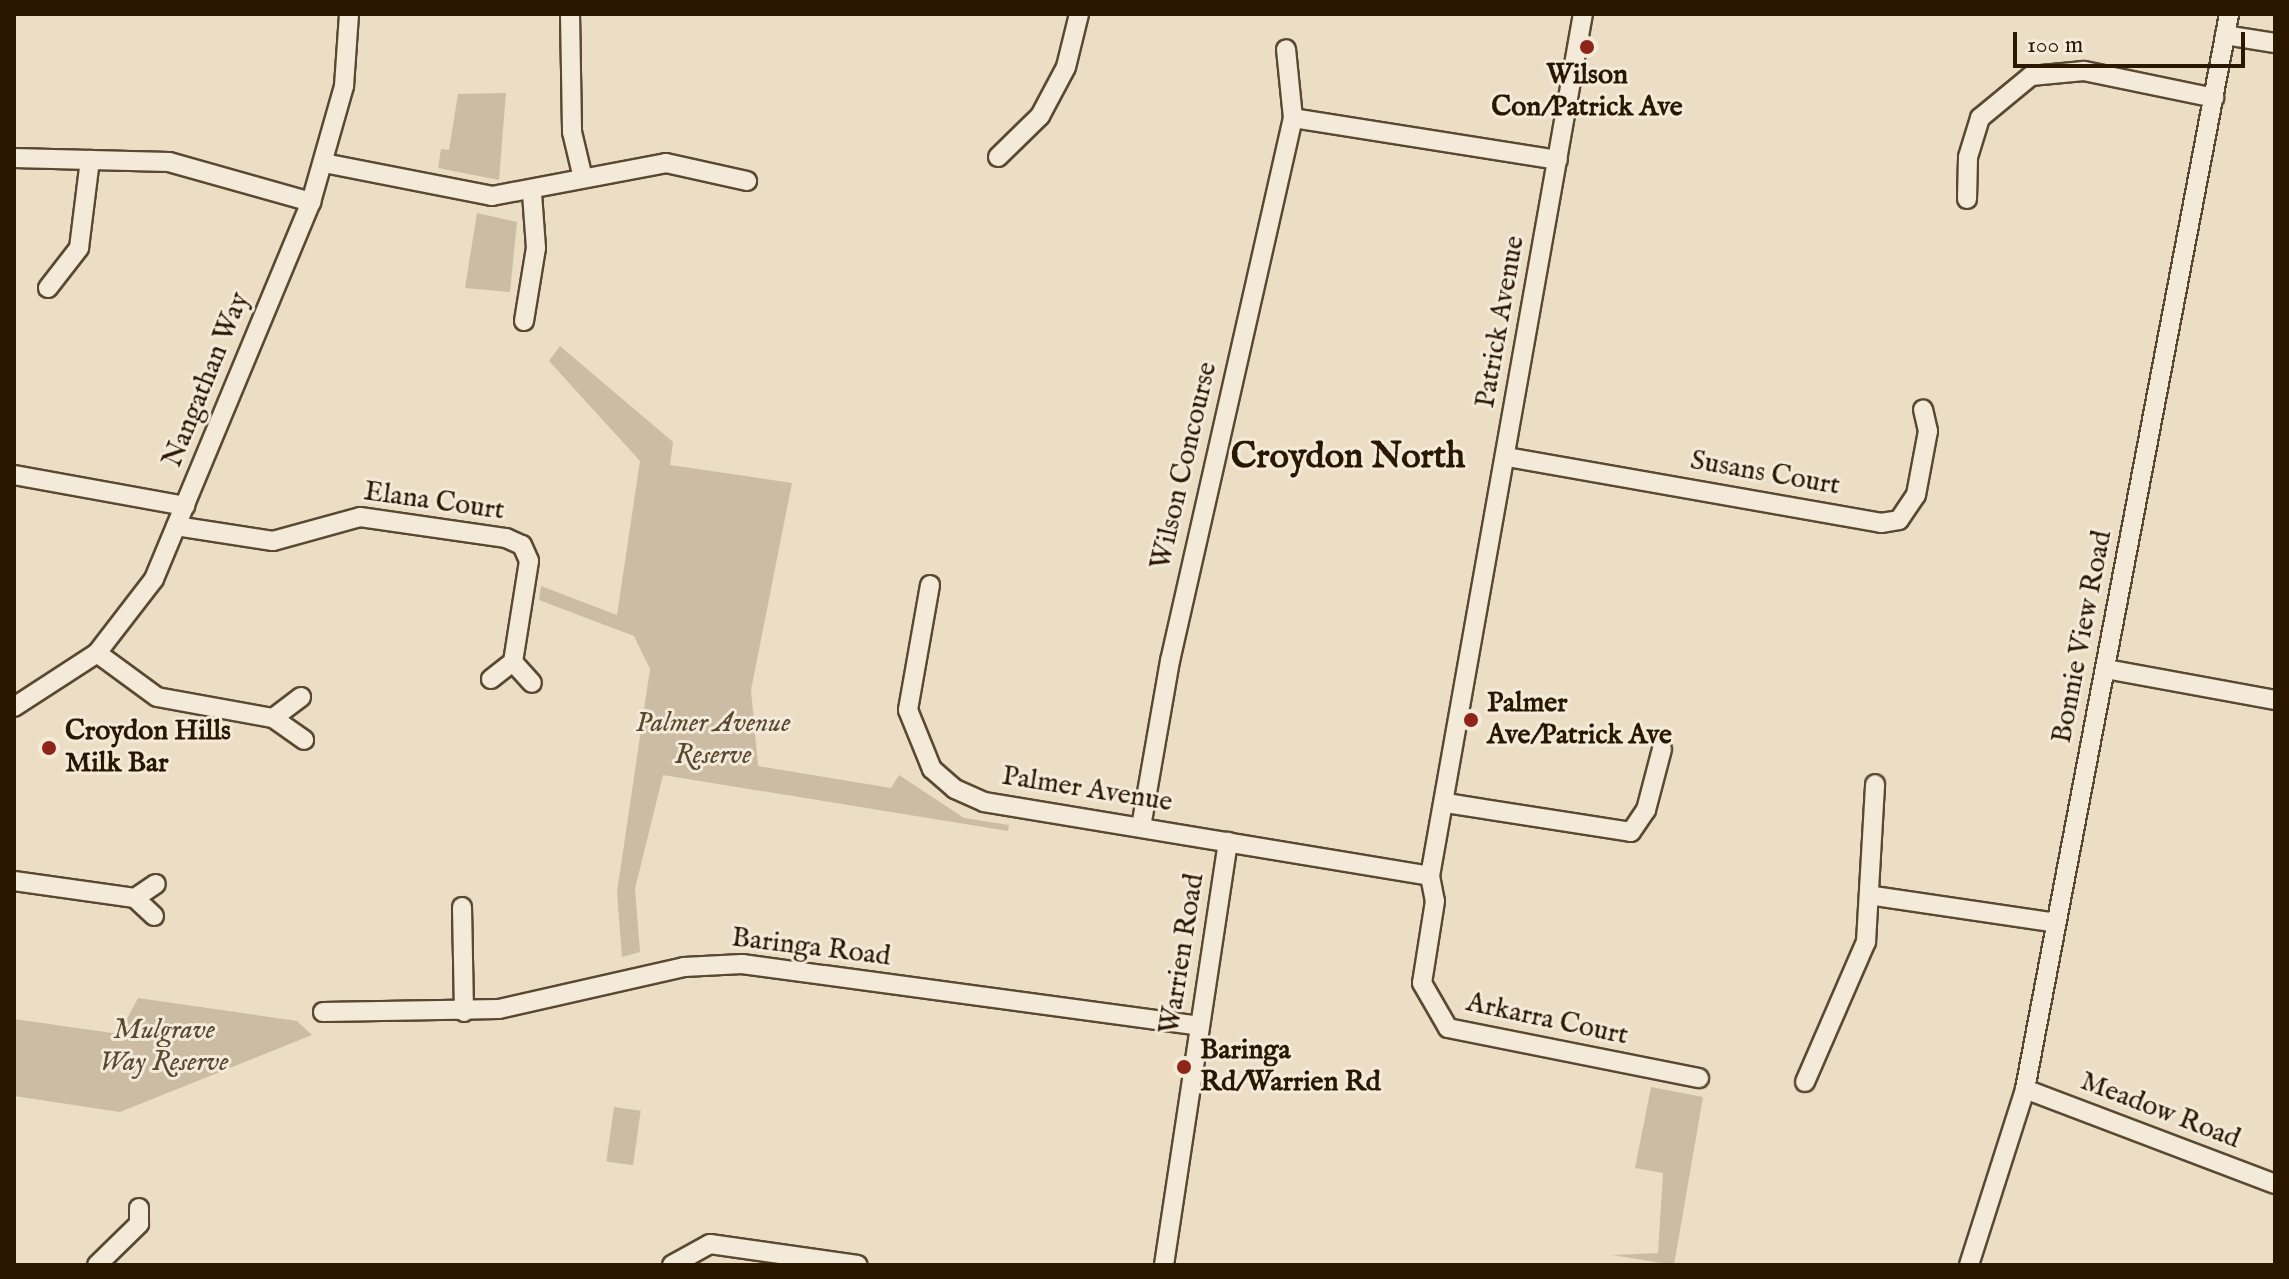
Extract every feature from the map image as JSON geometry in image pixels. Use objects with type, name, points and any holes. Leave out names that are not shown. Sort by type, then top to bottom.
[{"type":"street","name":"Nangathan Way","points":[[14,707],[97,653],[154,579],[311,202],[344,86],[349,14]]},
{"type":"street","points":[[570,14],[572,132],[583,178]]},
{"type":"street","points":[[998,157],[1040,116],[1066,67],[1079,14]]},
{"type":"street","name":"Patrick Avenue","points":[[1430,876],[1446,803],[1583,14]]},
{"type":"street","name":"Bonnie View Road","points":[[1969,1265],[2025,1089],[2229,14]]},
{"type":"street","points":[[2225,35],[2275,43]]},
{"type":"street","name":"Wilson Concourse","points":[[1141,827],[1170,661],[1293,118],[1286,49]]},
{"type":"street","points":[[1967,199],[1968,157],[1980,118],[2031,76],[2084,71],[2214,98]]},
{"type":"street","points":[[1293,118],[1558,160]]},
{"type":"street","points":[[14,158],[206,168],[311,202]]},
{"type":"street","points":[[48,288],[79,248],[90,160]]},
{"type":"street","points":[[324,163],[492,196],[532,193],[583,178],[666,163],[747,181]]},
{"type":"street","points":[[524,321],[536,248],[532,193]]},
{"type":"street","name":"Susans Court","points":[[1507,457],[1881,523],[1899,520],[1916,495],[1928,431],[1923,410]]},
{"type":"street","points":[[14,475],[185,506]]},
{"type":"street","name":"Elana Court","points":[[176,526],[273,541],[360,517],[506,538],[522,545],[529,561],[513,662]]},
{"type":"street","name":"Palmer Avenue","points":[[930,585],[908,710],[932,769],[984,802],[1430,876]]},
{"type":"street","points":[[97,653],[157,697],[273,718],[304,740]]},
{"type":"street","points":[[491,679],[513,662],[532,683]]},
{"type":"street","points":[[2106,669],[2275,700]]},
{"type":"street","points":[[273,718],[301,697]]},
{"type":"street","points":[[1446,803],[1631,832],[1646,810],[1662,749]]},
{"type":"street","points":[[1805,1082],[1861,955],[1874,896],[1868,840],[1875,784]]},
{"type":"street","name":"Warrien Road","points":[[1164,1265],[1228,842]]},
{"type":"street","name":"Arkarra Court","points":[[1430,876],[1435,901],[1422,983],[1448,1028],[1699,1078]]},
{"type":"street","points":[[14,881],[135,898],[154,916]]},
{"type":"street","points":[[135,898],[156,884]]},
{"type":"street","points":[[1874,896],[2056,923]]},
{"type":"street","points":[[462,907],[464,1012]]},
{"type":"street","name":"Baringa Road","points":[[323,1012],[464,1012],[684,967],[742,964],[1200,1026]]},
{"type":"street","name":"Meadow Road","points":[[2025,1089],[2275,1184]]},
{"type":"street","points":[[97,1265],[139,1224],[139,1208]]},
{"type":"street","points":[[672,1265],[710,1244],[858,1265]]},
{"type":"green space","points":[[506,93],[499,180],[438,168],[441,149],[449,150],[458,94]]},
{"type":"green space","points":[[477,213],[517,222],[510,292],[465,288]]},
{"type":"green space","name":"Palmer Avenue Reserve","points":[[560,346],[673,442],[670,465],[792,483],[751,690],[758,766],[891,788],[899,775],[964,818],[1009,825],[1008,831],[663,775],[635,889],[640,952],[622,957],[617,892],[650,669],[634,636],[539,600],[541,586],[617,615],[640,461],[549,361]]},
{"type":"green space","name":"Mulgrave Way Reserve","points":[[138,998],[297,1021],[312,1035],[120,1112],[14,1096],[14,1019],[119,1034]]},
{"type":"green space","points":[[1651,1087],[1703,1097],[1674,1265],[1612,1255],[1658,1253],[1663,1173],[1635,1168]]},
{"type":"green space","points":[[614,1107],[641,1111],[633,1165],[606,1161]]},
{"type":"place","name":"Wilson Con/Patrick Ave","points":[[1587,47]]},
{"type":"place","name":"Palmer Ave/Patrick Ave","points":[[1471,720]]},
{"type":"place","name":"Croydon Hills Milk Bar","points":[[49,748]]},
{"type":"place","name":"Baringa Rd/Warrien Rd","points":[[1184,1067]]},
{"type":"district","name":"Croydon North","points":[[1348,458]]}]
